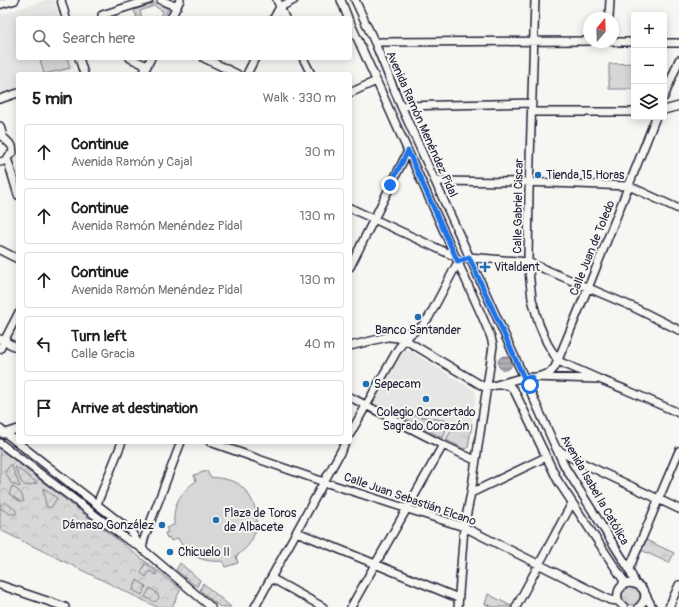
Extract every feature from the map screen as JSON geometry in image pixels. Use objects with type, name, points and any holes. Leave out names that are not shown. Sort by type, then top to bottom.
[{"type":"main road","points":[[0,4],[14,0]]},
{"type":"street","points":[[60,0],[65,16]]},
{"type":"street","points":[[102,16],[149,0]]},
{"type":"street","points":[[161,0],[177,7]]},
{"type":"street","points":[[172,16],[180,0]]},
{"type":"street","points":[[278,3],[294,0]]},
{"type":"street","points":[[341,0],[347,16]]},
{"type":"street","name":"Avenida Ramón Menéndez Pidal","points":[[355,0],[375,43],[401,106],[518,364]]},
{"type":"street","name":"Calle Gabriel Ciscar","points":[[535,0],[528,262],[532,299],[539,324],[547,343],[558,361]]},
{"type":"street","points":[[609,12],[610,0]]},
{"type":"street","points":[[275,16],[278,3]]},
{"type":"street","points":[[278,3],[284,16]]},
{"type":"street","name":"Avenida Ramón Menéndez Pidal","points":[[352,27],[458,260],[491,337],[492,346],[471,493],[464,527],[458,607]]},
{"type":"street","points":[[375,43],[583,41]]},
{"type":"street","points":[[619,42],[631,42]]},
{"type":"street","points":[[667,43],[679,43]]},
{"type":"street","points":[[80,60],[83,72]]},
{"type":"street","points":[[134,60],[147,66]]},
{"type":"street","points":[[144,72],[150,60]]},
{"type":"street","points":[[208,60],[233,72]]},
{"type":"street","points":[[248,72],[254,60]]},
{"type":"street","points":[[304,60],[310,72]]},
{"type":"street","points":[[667,90],[679,60]]},
{"type":"street","points":[[352,93],[376,81]]},
{"type":"street","points":[[0,99],[16,94]]},
{"type":"street","points":[[401,106],[532,103]]},
{"type":"street","points":[[667,109],[679,106]]},
{"type":"street","points":[[532,112],[631,112]]},
{"type":"street","name":"Calle Juan de Toledo","points":[[535,377],[550,373],[558,361],[655,120]]},
{"type":"street","points":[[0,126],[3,137],[12,146],[15,152],[0,162]]},
{"type":"street","points":[[352,263],[408,151]]},
{"type":"street","points":[[7,158],[16,188]]},
{"type":"street","points":[[435,181],[529,182],[629,186],[679,209]]},
{"type":"street","points":[[352,209],[458,260],[469,257],[528,262],[679,330]]},
{"type":"street","points":[[0,250],[16,258]]},
{"type":"street","points":[[352,430],[404,340],[419,328],[432,312],[458,260]]},
{"type":"street","points":[[0,349],[2,340],[16,317]]},
{"type":"street","points":[[352,346],[419,328]]},
{"type":"street","points":[[389,337],[404,340],[415,345],[486,388],[524,378],[535,377],[599,379]]},
{"type":"street","points":[[2,340],[16,347]]},
{"type":"street","name":"Avenida Isabel la Católica","points":[[492,346],[494,349],[491,373],[494,379],[508,385],[514,390],[546,457],[572,503],[623,584]]},
{"type":"street","points":[[558,361],[679,413]]},
{"type":"street","name":"Avenida Isabel la Católica","points":[[518,364],[565,467],[629,569],[635,583]]},
{"type":"street","points":[[530,390],[530,381],[535,377]]},
{"type":"street","points":[[352,398],[475,460]]},
{"type":"street","points":[[2,432],[16,429]]},
{"type":"street","points":[[2,432],[16,443]]},
{"type":"street","points":[[0,443],[125,538],[141,548],[211,607]]},
{"type":"street","points":[[18,444],[131,531],[141,548]]},
{"type":"street","points":[[97,504],[121,444]]},
{"type":"street","points":[[141,548],[180,444]]},
{"type":"street","name":"Calle Juan Sebastián Elcano","points":[[216,444],[324,482],[464,527],[615,603]]},
{"type":"street","points":[[255,607],[345,444]]},
{"type":"street","points":[[351,607],[443,445]]},
{"type":"street","points":[[556,448],[567,455],[679,509]]},
{"type":"street","points":[[629,569],[679,451]]},
{"type":"street","points":[[471,493],[546,457]]},
{"type":"street","points":[[516,607],[572,503]]},
{"type":"street","points":[[297,532],[458,598]]},
{"type":"street","points":[[271,578],[323,607]]},
{"type":"street","points":[[624,607],[615,603],[623,584],[628,583],[635,583],[642,589],[652,607]]},
{"type":"street","points":[[0,585],[65,607]]},
{"type":"street","points":[[669,607],[679,586]]},
{"type":"street","points":[[639,607],[644,598],[642,589]]},
{"type":"shaded area","points":[[46,0],[54,0],[58,16],[16,16],[16,60],[72,60],[74,69],[64,72],[16,72],[16,88],[0,93],[0,15]]},
{"type":"shaded area","name":"Colegio Concertado Sagrado Corazón","points":[[407,349],[475,391],[476,395],[468,448],[464,449],[373,402],[403,350]]},
{"type":"shaded area","points":[[502,356],[508,356],[512,360],[512,366],[508,370],[502,370],[498,366],[498,360]]},
{"type":"green space","points":[[156,3],[168,9],[165,16],[160,16],[163,11],[154,6],[140,11],[141,16],[136,16],[134,10]]},
{"type":"green space","points":[[40,60],[68,60],[70,68],[53,72],[43,72]]},
{"type":"green space","points":[[631,63],[631,89],[609,89],[609,64]]},
{"type":"green space","points":[[390,411],[448,421],[443,438]]},
{"type":"green space","points":[[464,424],[472,424],[468,448],[464,449],[446,440],[453,428]]},
{"type":"green space","points":[[0,449],[181,589],[172,607],[157,607],[0,530]]},
{"type":"green space","points":[[11,464],[20,486],[19,487],[11,483],[5,472]]},
{"type":"green space","points":[[16,467],[37,483],[26,486],[22,483],[15,468]]},
{"type":"green space","name":"Plaza de Toros de Albacete","points":[[207,471],[210,477],[221,478],[237,483],[241,486],[250,497],[256,513],[256,530],[249,544],[236,556],[238,563],[225,567],[223,561],[210,561],[191,554],[181,544],[178,538],[171,541],[169,537],[167,538],[165,533],[168,532],[166,528],[174,525],[175,511],[178,500],[185,490],[196,481],[194,475]]},
{"type":"green space","points":[[12,486],[21,493],[24,501],[21,502],[9,494]]},
{"type":"green space","points":[[43,488],[57,498],[51,508],[46,506]]},
{"type":"green space","points":[[5,502],[16,510],[16,514],[10,514],[0,508],[0,506]]},
{"type":"green space","points":[[646,540],[674,553],[669,563],[641,550]]},
{"type":"green space","points":[[145,563],[156,572],[156,575],[150,571],[146,577],[141,573]]},
{"type":"green space","points":[[180,563],[200,580],[197,587],[176,570]]},
{"type":"green space","points":[[137,580],[146,586],[142,595],[133,590]]},
{"type":"green space","points":[[203,583],[231,607],[220,607],[200,590]]},
{"type":"green space","points":[[631,587],[637,590],[640,596],[637,602],[631,605],[625,602],[622,596],[625,590]]},
{"type":"green space","points":[[150,588],[157,593],[159,598],[155,602],[145,597]]},
{"type":"green space","points":[[488,594],[511,607],[492,607],[485,604]]},
{"type":"place","name":"Tienda 15 Horas","points":[[538,175]]},
{"type":"place","name":"Vitaldent","points":[[485,267]]},
{"type":"place","name":"Banco Santander","points":[[418,317]]},
{"type":"place","name":"Sepecam","points":[[366,384]]},
{"type":"place","name":"Colegio Concertado Sagrado Corazón","points":[[426,399]]},
{"type":"place","name":"Plaza de Toros de Albacete","points":[[216,520]]},
{"type":"place","name":"Dámaso González","points":[[162,525]]},
{"type":"place","name":"Chicuelo II","points":[[170,552]]},
{"type":"route","points":[[390,185],[408,151],[458,262],[469,257],[524,378],[532,377],[530,385]]}]
